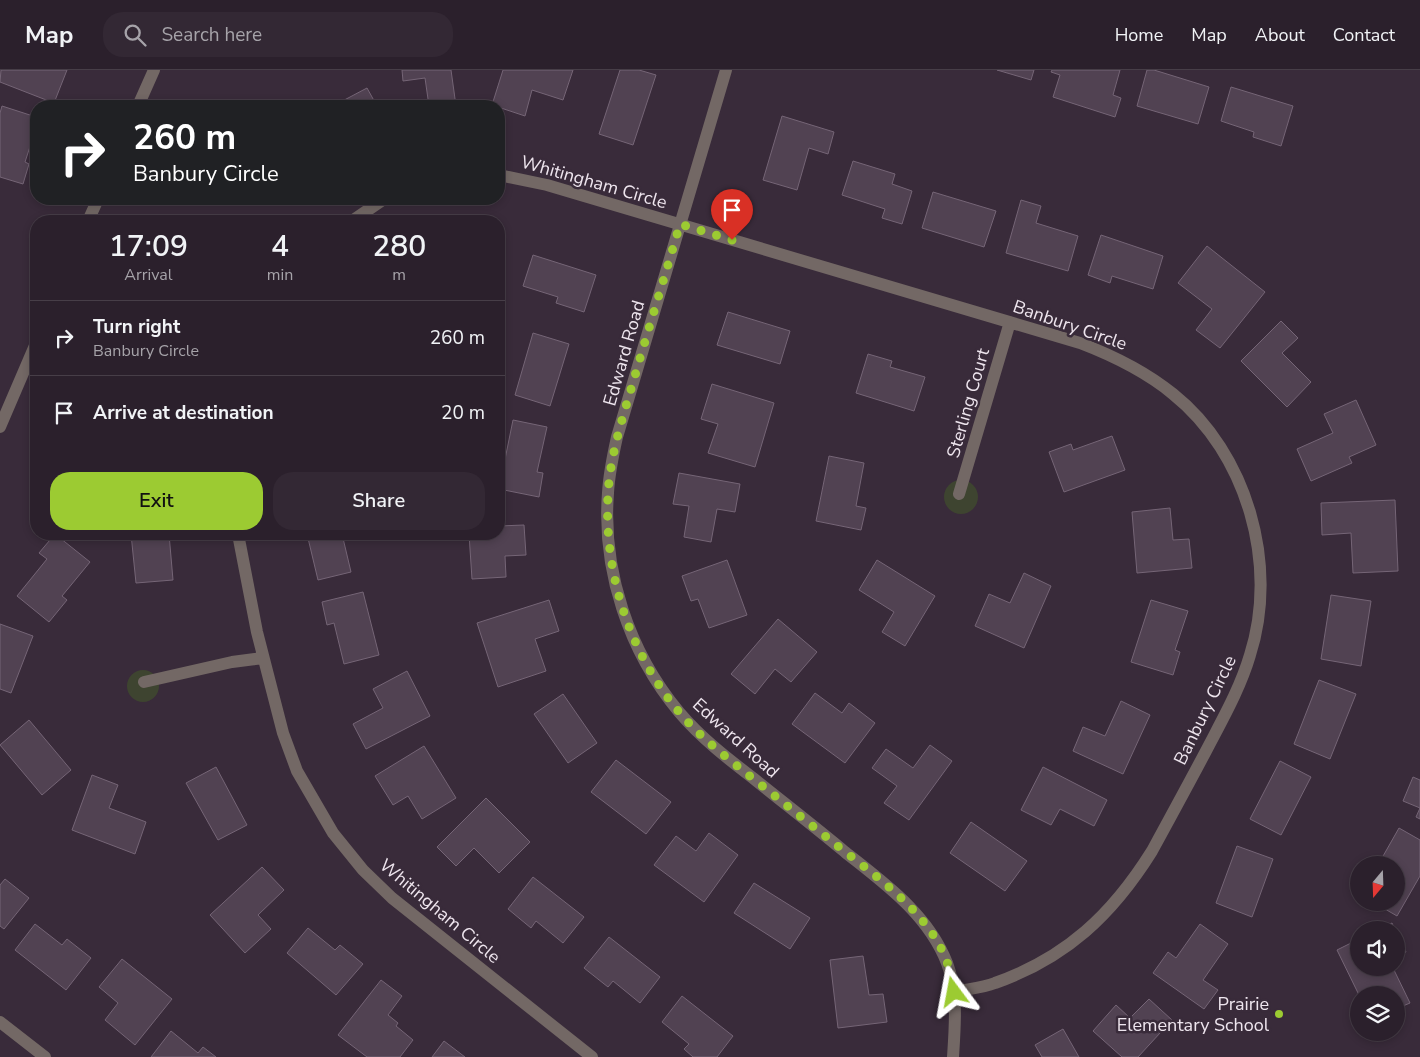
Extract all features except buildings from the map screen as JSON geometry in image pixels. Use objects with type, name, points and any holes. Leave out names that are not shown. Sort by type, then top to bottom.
[{"type":"street","points":[[141,100],[154,70]]},
{"type":"street","name":"Edward Road","points":[[726,70],[617,437],[608,493],[608,529],[613,573],[624,614],[634,639],[652,673],[680,714],[715,748],[882,881],[922,919],[948,964],[954,992],[955,1033],[953,1057]]},
{"type":"street","name":"Whitingham Circle","points":[[505,176],[548,185],[680,224]]},
{"type":"street","points":[[361,215],[375,205]]},
{"type":"street","name":"Banbury Circle","points":[[680,224],[1080,343],[1113,356],[1147,374],[1174,394],[1190,409],[1210,432],[1223,451],[1242,491],[1253,524],[1260,566],[1257,630],[1251,654],[1242,680],[1222,722],[1141,868],[1104,916],[1079,938],[1050,958],[1032,968],[993,984],[954,992]]},
{"type":"street","name":"Sterling Court","points":[[959,494],[1010,322]]},
{"type":"street","points":[[0,427],[30,356]]},
{"type":"street","name":"Whitingham Circle","points":[[239,540],[263,658],[283,732],[297,771],[333,833],[363,870],[392,898],[592,1057]]},
{"type":"street","points":[[144,682],[232,662],[263,658]]},
{"type":"street","points":[[0,1022],[45,1057]]},
{"type":"green space","points":[[961,480],[968,481],[973,485],[977,490],[977,504],[973,509],[968,513],[961,514],[954,513],[949,509],[945,504],[944,497],[945,490],[949,485],[954,481]]},
{"type":"green space","points":[[143,670],[149,671],[154,675],[158,680],[158,692],[154,697],[149,701],[143,702],[137,701],[132,697],[128,692],[127,686],[128,680],[132,675],[137,671]]},
{"type":"place","name":"Prairie Elementary School","points":[[1279,1014]]},
{"type":"route","points":[[732,240],[680,224],[617,437],[608,493],[608,529],[613,573],[624,614],[634,639],[652,673],[680,714],[715,748],[882,881],[922,919],[948,964],[954,992]]}]
